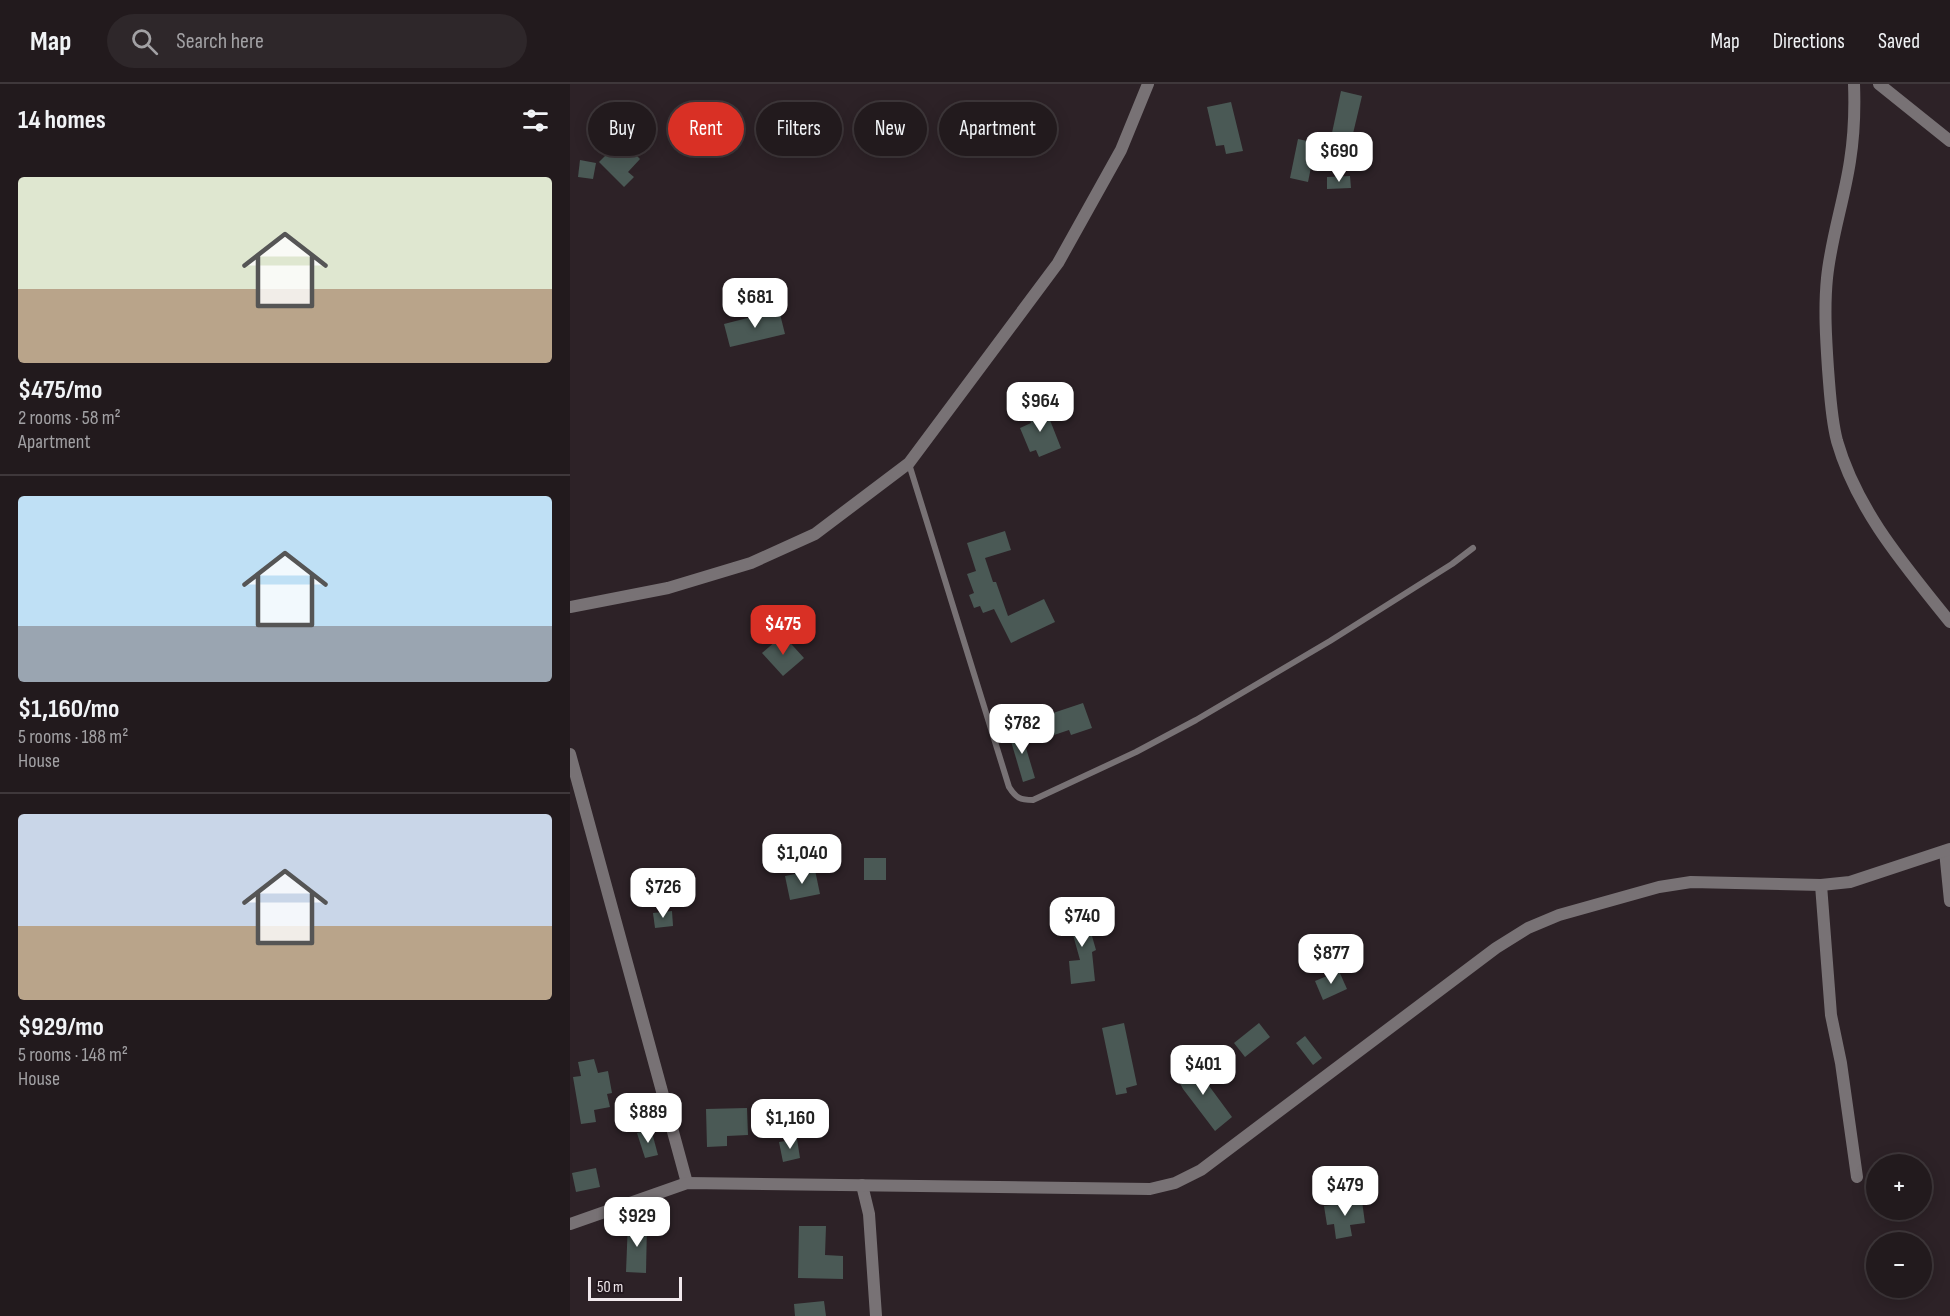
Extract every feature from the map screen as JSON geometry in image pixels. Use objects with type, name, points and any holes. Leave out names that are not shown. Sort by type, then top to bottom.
[{"type":"street","points":[[570,607],[668,588],[752,563],[815,534],[909,463],[1058,262],[1121,150],[1148,84]]},
{"type":"street","points":[[1854,84],[1855,114],[1851,156],[1832,241],[1827,278],[1826,349],[1832,414],[1843,461],[1857,491],[1906,569],[1950,622]]},
{"type":"street","points":[[1879,84],[1950,141]]},
{"type":"street","points":[[570,754],[687,1183]]},
{"type":"street","points":[[570,1224],[687,1183],[1150,1189],[1175,1183],[1201,1170],[1496,948],[1528,928],[1570,912],[1659,887],[1691,882],[1821,885],[1850,882],[1948,850],[1950,901]]},
{"type":"street","points":[[1821,885],[1829,1003],[1834,1037],[1841,1062],[1857,1177]]},
{"type":"street","points":[[862,1185],[869,1214],[876,1316]]},
{"type":"lane","points":[[909,463],[1009,786],[1016,798],[1022,800],[1033,801],[1136,752],[1196,720],[1330,641],[1452,564],[1473,548]]},
{"type":"building","points":[[1341,91],[1362,96],[1350,146],[1330,142]]},
{"type":"building","points":[[1231,102],[1243,151],[1226,154],[1224,145],[1216,146],[1207,107]]},
{"type":"building","points":[[1298,139],[1316,143],[1308,182],[1290,178]]},
{"type":"building","points":[[605,156],[637,156],[640,159],[628,172],[634,177],[624,187],[599,162]]},
{"type":"building","points":[[580,160],[596,163],[593,179],[578,177]]},
{"type":"building","points":[[1350,176],[1351,188],[1327,189],[1327,177]]},
{"type":"building","points":[[779,310],[785,334],[730,347],[724,324]]},
{"type":"building","points":[[1044,405],[1061,448],[1039,457],[1036,450],[1030,452],[1020,428],[1031,423],[1027,412]]},
{"type":"building","points":[[1005,531],[1011,550],[985,558],[1008,616],[1044,599],[1055,622],[1011,643],[994,609],[983,613],[980,606],[974,608],[969,595],[974,593],[967,574],[976,571],[967,543]]},
{"type":"building","points":[[783,635],[804,658],[783,676],[762,653]]},
{"type":"building","points":[[1083,703],[1092,728],[1071,735],[1069,730],[1048,737],[1041,717]]},
{"type":"building","points":[[1020,728],[1035,778],[1023,782],[1008,731]]},
{"type":"building","points":[[864,858],[886,858],[886,880],[864,880]]},
{"type":"building","points":[[815,870],[820,894],[790,900],[785,876]]},
{"type":"building","points":[[1084,908],[1096,950],[1092,952],[1095,981],[1071,984],[1069,961],[1080,960],[1067,913]]},
{"type":"building","points":[[672,911],[673,926],[655,928],[653,913]]},
{"type":"building","points":[[1339,971],[1347,989],[1323,1000],[1315,981]]},
{"type":"building","points":[[1124,1023],[1137,1085],[1126,1088],[1127,1093],[1116,1095],[1102,1028]]},
{"type":"building","points":[[1259,1023],[1270,1037],[1245,1057],[1234,1043]]},
{"type":"building","points":[[1305,1036],[1322,1058],[1313,1065],[1296,1043]]},
{"type":"building","points":[[594,1059],[598,1073],[608,1071],[612,1093],[607,1094],[610,1107],[594,1110],[596,1122],[581,1124],[573,1077],[581,1076],[578,1062]]},
{"type":"building","points":[[1195,1062],[1201,1075],[1232,1117],[1215,1131],[1183,1089],[1175,1074]]},
{"type":"building","points":[[747,1108],[748,1135],[727,1136],[727,1146],[707,1147],[706,1109]]},
{"type":"building","points":[[651,1129],[658,1155],[645,1158],[637,1133]]},
{"type":"building","points":[[797,1139],[800,1158],[783,1162],[779,1142]]},
{"type":"building","points":[[596,1168],[600,1187],[576,1192],[572,1173]]},
{"type":"building","points":[[1362,1201],[1365,1223],[1350,1225],[1352,1236],[1336,1239],[1334,1224],[1327,1225],[1324,1206]]},
{"type":"building","points":[[628,1222],[647,1223],[646,1273],[626,1272]]},
{"type":"building","points":[[799,1226],[826,1226],[825,1255],[843,1256],[843,1279],[798,1278]]},
{"type":"building","points":[[824,1301],[826,1316],[795,1316],[794,1304]]}]
